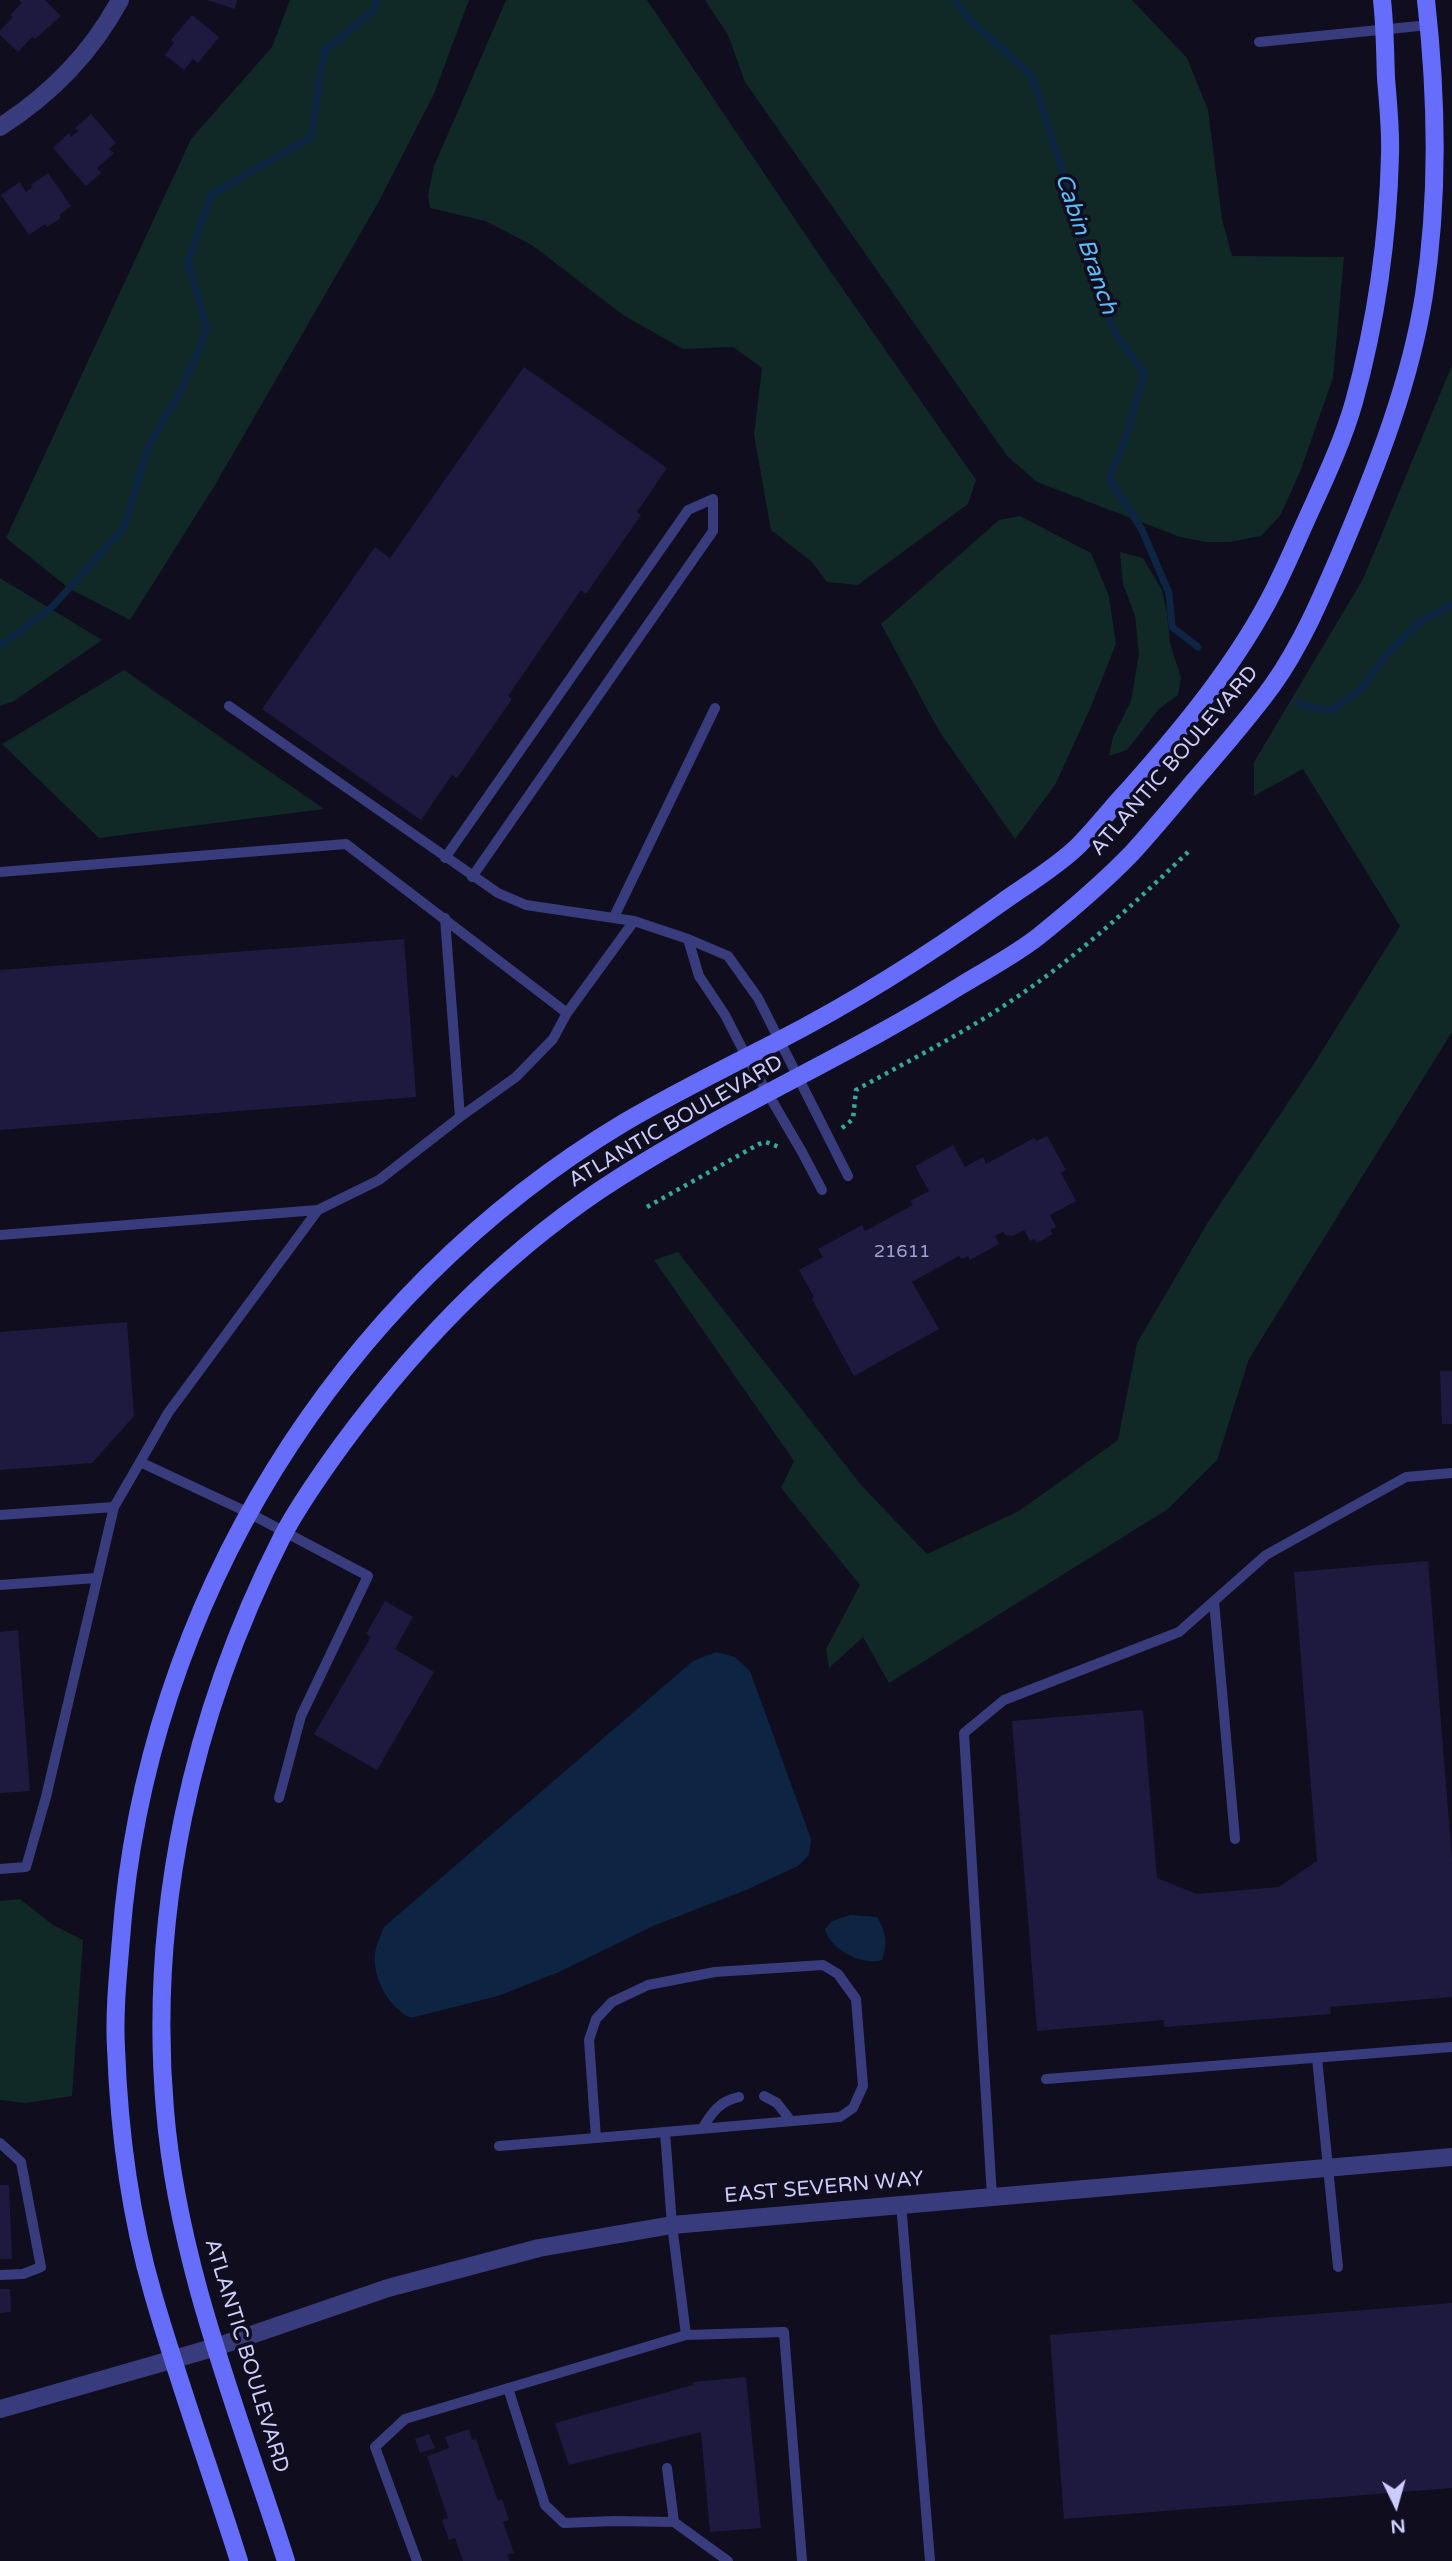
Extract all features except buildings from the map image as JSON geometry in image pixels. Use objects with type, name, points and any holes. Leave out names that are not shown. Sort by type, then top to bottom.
[{"type":"main road","name":"ATLANTIC BOULEVARD","points":[[239,2561],[152,2290],[127,2168],[115,2043],[122,1912],[129,1853],[160,1719],[192,1630],[247,1512],[312,1413],[365,1342],[445,1258],[514,1199],[566,1160],[626,1121],[779,1041],[877,985],[981,918],[1074,850],[1169,744],[1223,672],[1273,592],[1335,456],[1353,406],[1380,280],[1391,149],[1382,0]]},
{"type":"main road","name":"ATLANTIC BOULEVARD","points":[[286,2561],[193,2277],[178,2206],[164,2109],[161,2015],[166,1920],[174,1859],[200,1745],[238,1635],[284,1533],[329,1463],[371,1405],[415,1352],[494,1272],[567,1213],[621,1176],[928,1007],[1034,940],[1126,859],[1218,754],[1276,680],[1322,598],[1381,457],[1423,304],[1431,241],[1434,166],[1434,92],[1426,0]]},
{"type":"street","points":[[0,127],[51,89],[111,17],[120,0]]},
{"type":"street","name":"EAST SEVERN WAY","points":[[0,2409],[216,2347],[388,2288],[538,2248],[672,2225],[1452,2157]]},
{"type":"lane","points":[[1259,42],[1429,25]]},
{"type":"lane","points":[[444,858],[688,510],[713,499],[713,531],[472,877]]},
{"type":"lane","points":[[229,706],[498,893],[526,905],[634,921],[728,956],[758,998],[849,1176]]},
{"type":"lane","points":[[614,917],[715,708]]},
{"type":"lane","points":[[0,872],[346,844],[567,1013]]},
{"type":"lane","points":[[445,918],[460,1117]]},
{"type":"lane","points":[[0,1235],[318,1210],[379,1180],[516,1077],[552,1039],[567,1013],[634,921]]},
{"type":"lane","points":[[688,939],[699,976],[725,1014],[822,1190]]},
{"type":"lane","points":[[0,1869],[26,1867],[46,1797],[114,1507],[168,1413],[318,1210]]},
{"type":"lane","points":[[140,1462],[247,1512],[368,1576],[301,1716],[279,1798]]},
{"type":"lane","points":[[992,2197],[964,1734],[1004,1700],[1179,1632],[1266,1555],[1406,1477],[1452,1473]]},
{"type":"lane","points":[[0,1515],[114,1507]]},
{"type":"lane","points":[[0,1585],[96,1578]]},
{"type":"lane","points":[[1214,1601],[1236,1839]]},
{"type":"lane","points":[[499,2146],[596,2138],[702,2129],[840,2117],[853,2108],[863,2086],[856,1998],[838,1974],[823,1965],[715,1972],[648,1985],[612,2002],[596,2019],[589,2040],[596,2138]]},
{"type":"lane","points":[[1046,2079],[1452,2047]]},
{"type":"lane","points":[[1317,2058],[1338,2267]]},
{"type":"lane","points":[[764,2096],[777,2103],[791,2121]]},
{"type":"lane","points":[[702,2129],[724,2100],[739,2097]]},
{"type":"lane","points":[[665,2132],[672,2225],[686,2335]]},
{"type":"lane","points":[[0,2143],[21,2162],[41,2267],[23,2274],[0,2275]]},
{"type":"lane","points":[[901,2203],[930,2561]]},
{"type":"lane","points":[[417,2561],[376,2447],[405,2419],[686,2335],[784,2332],[802,2561]]},
{"type":"lane","points":[[508,2388],[545,2505],[564,2523],[674,2522],[728,2561]]},
{"type":"lane","points":[[667,2468],[674,2522]]},
{"type":"path","points":[[847,1125],[853,1119],[856,1090],[1016,998],[1098,935],[1188,852]]},
{"type":"path","points":[[647,1208],[759,1144],[772,1143],[783,1152]]},
{"type":"green space","points":[[290,0],[469,0],[434,94],[378,203],[215,485],[130,620],[70,589],[6,538],[191,139],[272,47]]},
{"type":"green space","points":[[506,0],[647,0],[824,262],[976,480],[968,504],[858,585],[827,582],[812,562],[771,530],[754,435],[762,368],[733,347],[683,349],[623,315],[532,245],[485,221],[430,208],[428,195],[434,166]]},
{"type":"green space","points":[[705,0],[1132,0],[1187,58],[1208,110],[1222,219],[1232,256],[1344,257],[1333,378],[1300,472],[1280,516],[1261,536],[1230,542],[1206,542],[1180,537],[1037,482],[1007,456],[745,82],[728,35]]},
{"type":"green space","points":[[1452,365],[1452,1032],[1249,1359],[1217,1460],[1168,1509],[889,1683],[863,1637],[829,1668],[826,1649],[860,1585],[781,1488],[794,1461],[654,1260],[678,1252],[862,1486],[927,1554],[1019,1511],[1118,1440],[1137,1343],[1208,1222],[1315,1062],[1400,926],[1303,769],[1254,796],[1254,762],[1363,579]]},
{"type":"green space","points":[[1020,516],[1091,553],[1109,596],[1116,644],[1055,785],[1015,839],[939,731],[881,624],[999,520]]},
{"type":"green space","points":[[1120,552],[1143,558],[1162,590],[1170,643],[1181,678],[1178,695],[1159,709],[1127,750],[1109,756],[1113,737],[1131,701],[1139,654],[1135,616],[1123,584]]},
{"type":"green space","points":[[0,578],[102,640],[14,701],[0,706]]},
{"type":"green space","points":[[124,670],[324,809],[99,838],[2,744]]},
{"type":"green space","points":[[20,1899],[53,1925],[83,1940],[72,2096],[26,2103],[0,2100],[0,1901]]},
{"type":"water","points":[[716,1652],[735,1657],[750,1671],[811,1839],[809,1855],[798,1866],[746,1890],[653,1926],[559,1972],[498,1996],[411,2018],[396,2008],[384,1992],[376,1973],[376,1947],[384,1927],[693,1661]]},
{"type":"water","points":[[850,1915],[877,1917],[885,1938],[882,1960],[866,1961],[848,1955],[828,1937],[825,1929],[832,1921]]},
{"type":"waterway","points":[[0,646],[52,607],[124,527],[148,447],[183,386],[207,329],[188,262],[211,195],[311,137],[324,51],[373,11],[377,0]]},
{"type":"waterway","name":"Cabin Branch","points":[[955,0],[969,19],[1032,76],[1068,188],[1095,288],[1117,336],[1144,373],[1126,437],[1109,478],[1142,530],[1169,593],[1172,627],[1198,647]]},
{"type":"waterway","name":"Cabin Branch","points":[[1298,702],[1308,707],[1332,710],[1361,689],[1385,656],[1421,621],[1452,605]]}]
